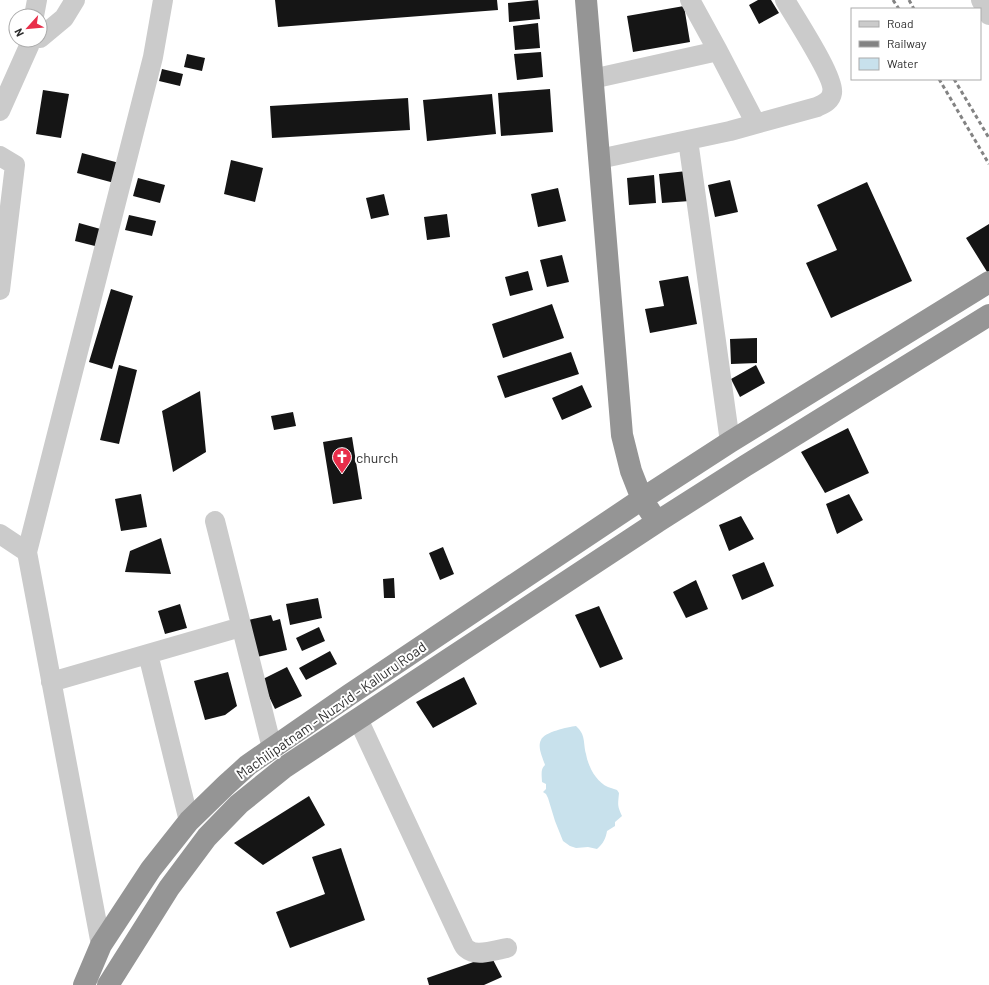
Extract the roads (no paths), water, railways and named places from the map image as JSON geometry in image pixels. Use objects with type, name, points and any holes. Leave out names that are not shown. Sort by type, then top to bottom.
[{"type":"highway","points":[[586,0],[622,435],[631,471],[642,498],[657,522]]},
{"type":"highway","name":"Machilipatnam - Nuzvid - Kalluru Road","points":[[84,985],[102,945],[151,869],[189,821],[248,765],[355,690],[642,498],[989,282]]},
{"type":"highway","name":"Machilipatnam - Nuzvid - Kalluru Road","points":[[108,985],[169,888],[207,837],[239,804],[285,767],[657,522],[989,315]]},
{"type":"street","points":[[48,30],[64,18],[75,0]]},
{"type":"street","points":[[102,945],[27,552],[153,57],[163,0]]},
{"type":"street","points":[[690,0],[756,124]]},
{"type":"street","points":[[599,160],[730,131],[817,107],[828,101],[833,93],[831,82],[824,64],[785,0]]},
{"type":"street","points":[[981,0],[989,15]]},
{"type":"street","points":[[0,111],[31,48]]},
{"type":"street","points":[[592,79],[718,51]]},
{"type":"street","points":[[688,140],[730,442]]},
{"type":"street","points":[[0,156],[15,165],[0,290]]},
{"type":"street","points":[[215,521],[272,748]]},
{"type":"street","points":[[0,534],[27,552]]},
{"type":"street","points":[[51,682],[241,627]]},
{"type":"street","points":[[148,654],[189,821]]},
{"type":"street","points":[[358,719],[463,944],[467,950],[479,953],[507,948]]},
{"type":"water","points":[[576,726],[583,736],[587,759],[596,778],[604,785],[617,790],[619,793],[618,805],[622,816],[615,822],[615,826],[607,831],[604,841],[597,849],[588,847],[576,848],[563,841],[548,798],[543,792],[546,789],[546,784],[542,782],[542,771],[545,765],[540,749],[541,740],[551,732]]},
{"type":"railway","points":[[893,0],[898,8]]},
{"type":"railway","points":[[909,0],[913,8]]},
{"type":"railway","points":[[940,80],[989,164]]},
{"type":"railway","points":[[955,80],[989,138]]},
{"type":"place","name":"church","points":[[342,474]]}]
